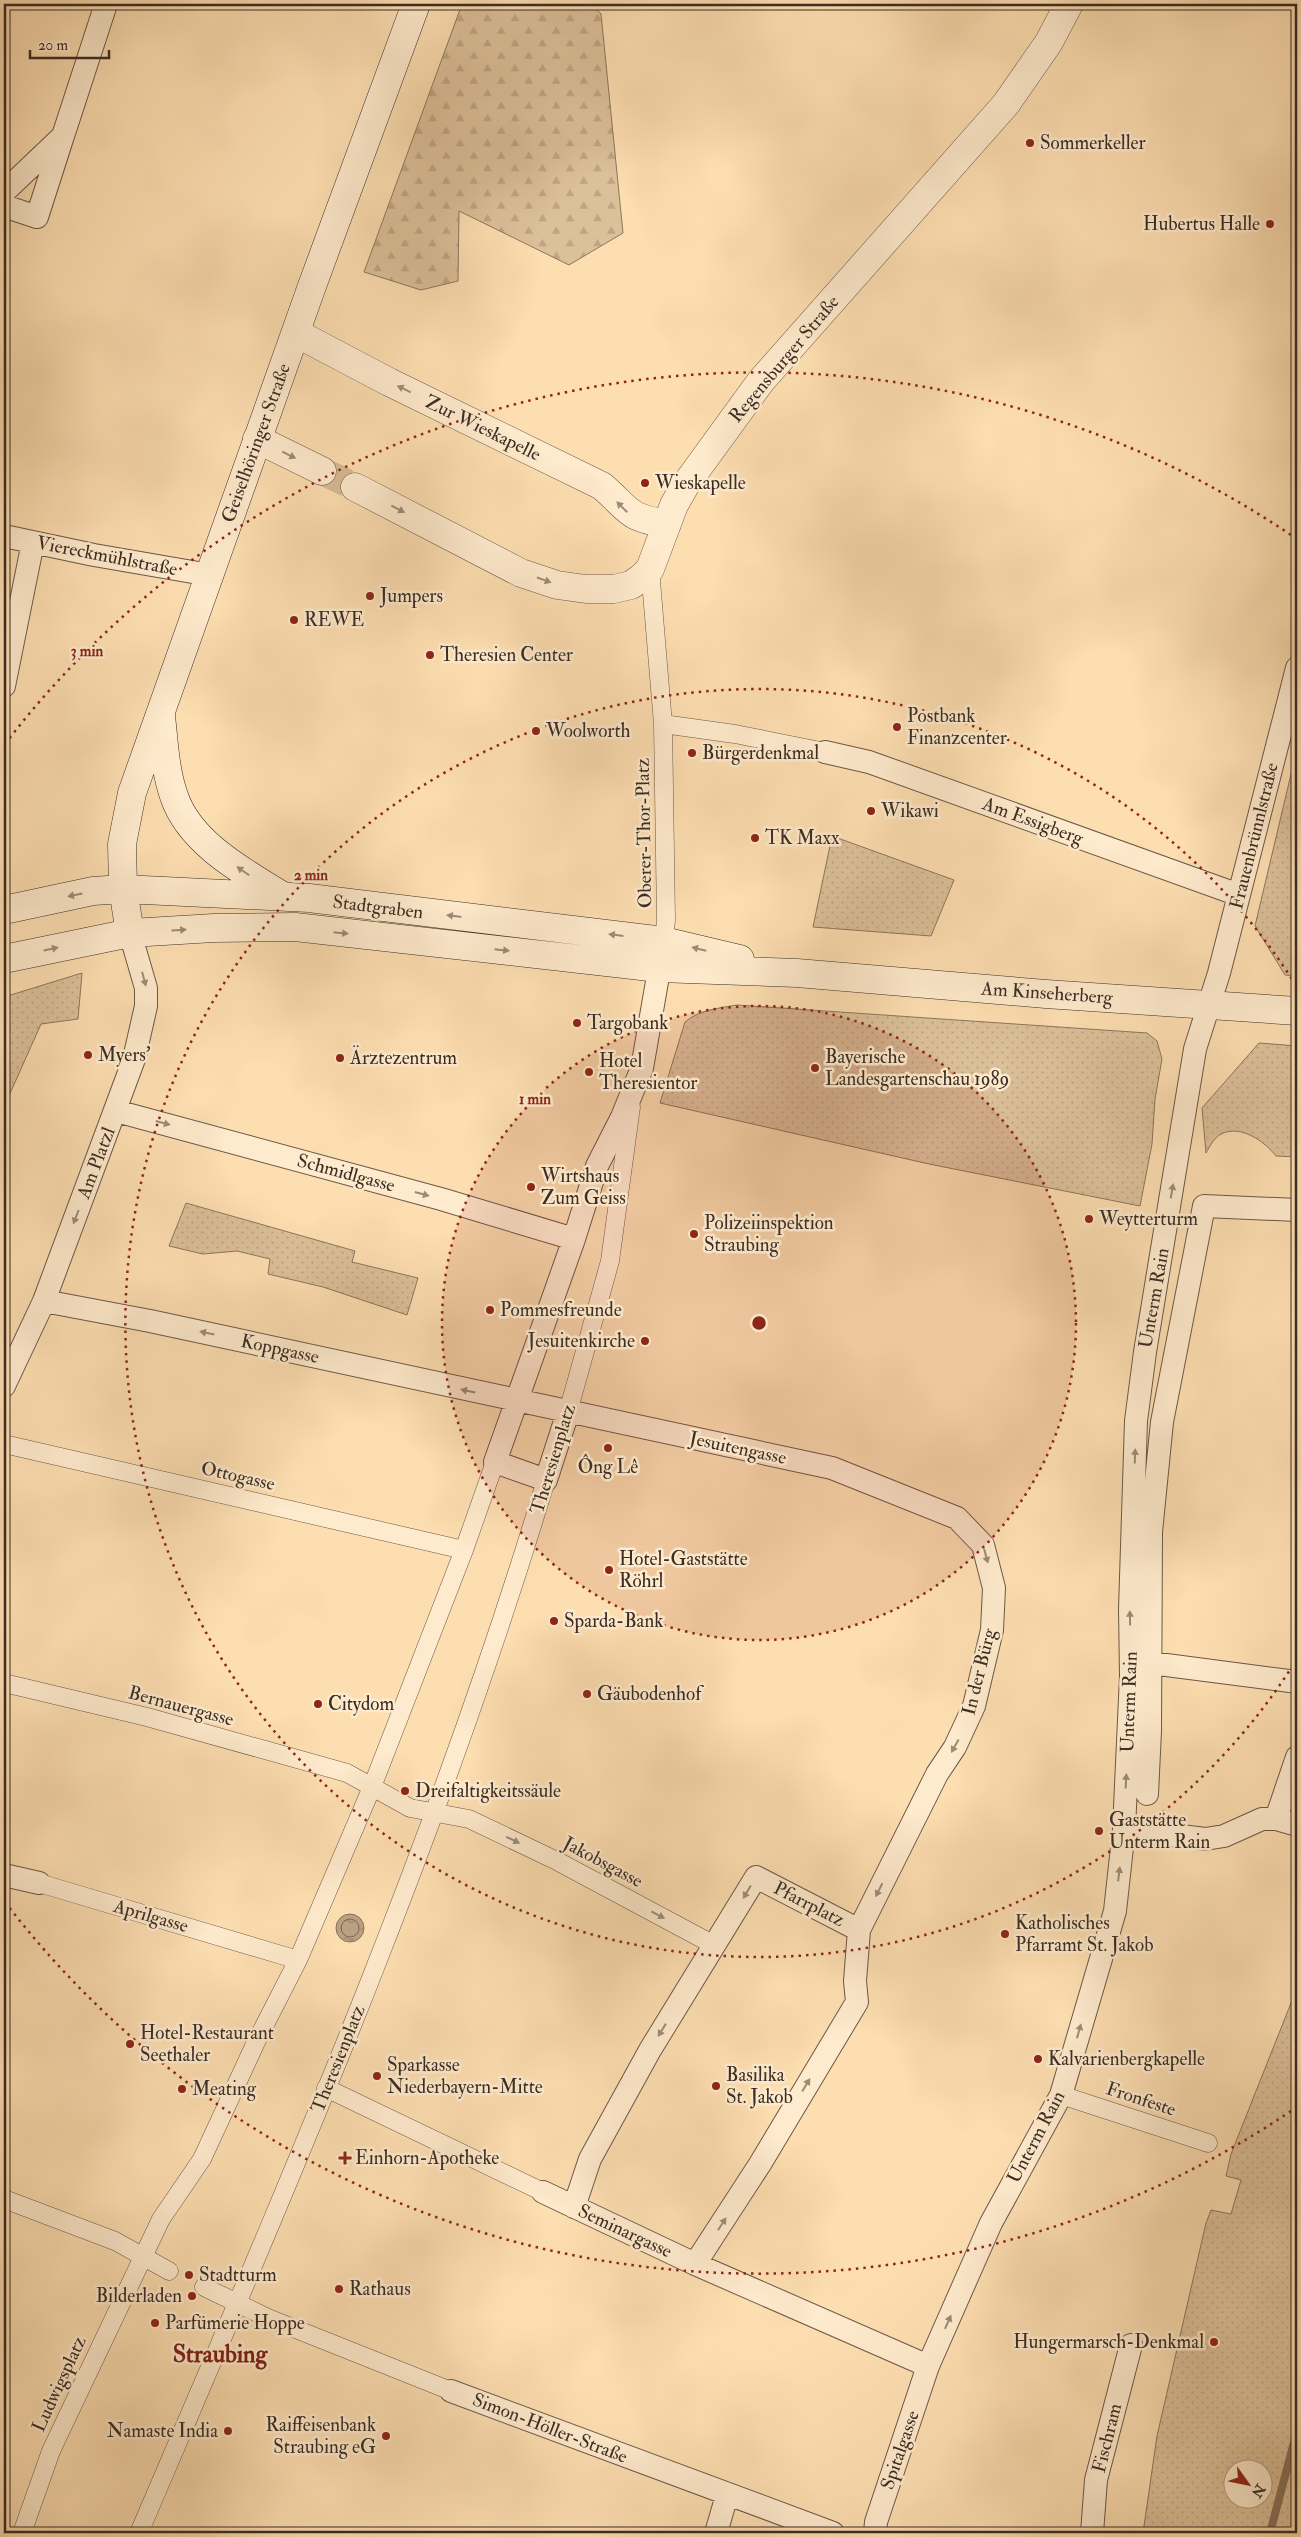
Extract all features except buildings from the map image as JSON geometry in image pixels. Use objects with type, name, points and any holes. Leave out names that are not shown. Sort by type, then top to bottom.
[{"type":"main road","name":"Geiselhöringer Straße","points":[[130,933],[123,889],[122,844],[132,793],[257,439],[416,4]]},
{"type":"main road","name":"Regensburger Straße","points":[[650,569],[666,524],[686,484],[761,381],[1006,104],[1049,42],[1069,4]]},
{"type":"main road","name":"Zur Wieskapelle","points":[[296,333],[389,382],[602,486],[629,513],[644,520],[666,524]]},
{"type":"main road","points":[[257,439],[322,471]]},
{"type":"main road","points":[[354,487],[521,573],[557,585],[586,589],[614,588],[631,585],[650,569]]},
{"type":"main road","points":[[160,712],[169,778],[180,811],[216,851],[284,897]]},
{"type":"main road","name":"Stadtgraben","points":[[4,910],[92,892],[123,889],[284,897],[664,941]]},
{"type":"main road","name":"Stadtgraben","points":[[4,959],[130,933],[214,928],[295,928],[659,968]]},
{"type":"main road","name":"Am Kinseherberg","points":[[664,941],[797,973]]},
{"type":"main road","name":"Am Kinseherberg","points":[[659,968],[797,973],[1046,994],[1297,1011]]},
{"type":"street","points":[[4,206],[37,217],[106,4]]},
{"type":"street","points":[[4,192],[63,136]]},
{"type":"street","name":"Viereckmühlstraße","points":[[4,536],[94,555],[210,575]]},
{"type":"street","points":[[4,686],[32,542]]},
{"type":"street","name":"Oberer-Thor-Platz","points":[[650,569],[663,724],[666,920],[664,941]]},
{"type":"street","name":"Frauenbrünnlstraße","points":[[1209,1004],[1297,668]]},
{"type":"street","points":[[663,724],[735,734],[825,752]]},
{"type":"street","name":"Am Essigberg","points":[[825,752],[869,762],[1239,895]]},
{"type":"street","name":"Am Platzl","points":[[4,1386],[44,1301],[134,1059],[146,1006],[146,988],[130,933]]},
{"type":"street","name":"Theresienplatz","points":[[143,2256],[161,2220],[202,2159],[256,2042],[298,1960],[372,1787],[464,1550],[574,1239],[596,1166],[632,1096],[642,1068],[664,941]]},
{"type":"street","name":"Unterm Rain","points":[[928,2366],[991,2223],[1061,2095],[1115,1911],[1124,1829],[1131,1676],[1131,1590],[1136,1421],[1145,1352],[1195,1049],[1209,1004]]},
{"type":"street","name":"Theresienplatz","points":[[237,2303],[326,2088],[435,1813],[514,1586],[568,1412],[610,1261],[632,1096]]},
{"type":"street","name":"Schmidlgasse","points":[[116,1110],[442,1199],[574,1239]]},
{"type":"street","points":[[1147,1794],[1151,1663],[1151,1532],[1162,1422],[1204,1206],[1297,1210]]},
{"type":"street","name":"Koppgasse","points":[[44,1301],[150,1321],[472,1392],[516,1399],[568,1412]]},
{"type":"street","name":"Jesuitengasse","points":[[568,1412],[832,1468],[904,1495]]},
{"type":"street","points":[[1136,1421],[1162,1422]]},
{"type":"street","name":"Ottogasse","points":[[4,1444],[464,1550]]},
{"type":"street","points":[[495,1462],[546,1480]]},
{"type":"street","name":"In der Bürg","points":[[859,1930],[937,1774],[955,1747],[974,1706],[992,1630],[994,1588],[983,1545],[957,1518],[904,1495]]},
{"type":"street","points":[[1151,1663],[1297,1682]]},
{"type":"street","name":"Bernauergasse","points":[[4,1683],[147,1717],[347,1773],[372,1787]]},
{"type":"street","points":[[1124,1829],[1205,1839],[1224,1836],[1251,1823],[1287,1822],[1297,1757]]},
{"type":"street","points":[[372,1787],[410,1808],[435,1813]]},
{"type":"street","name":"Jakobsgasse","points":[[435,1813],[469,1820],[557,1861],[714,1945]]},
{"type":"street","name":"Aprilgasse","points":[[4,1875],[39,1883],[298,1960]]},
{"type":"street","name":"Pfarrplatz","points":[[574,2207],[590,2159],[650,2050],[756,1877],[859,1930],[855,1981],[857,2002],[760,2164],[695,2264]]},
{"type":"street","name":"Seminargasse","points":[[326,2088],[695,2264],[928,2366]]},
{"type":"street","name":"Fronfeste","points":[[1061,2095],[1208,2143]]},
{"type":"street","points":[[4,2199],[114,2241],[169,2271]]},
{"type":"street","name":"Ludwigsplatz","points":[[22,2533],[52,2451],[143,2256]]},
{"type":"street","name":"Simon-Höller-Straße","points":[[204,2287],[268,2318],[451,2391],[830,2533]]},
{"type":"street","points":[[139,2533],[237,2303]]},
{"type":"street","name":"Fischram","points":[[1092,2533],[1096,2480],[1131,2345]]},
{"type":"street","name":"Spitalgasse","points":[[875,2533],[876,2522],[928,2366]]},
{"type":"street","points":[[716,2533],[727,2495]]},
{"type":"green space","points":[[462,4],[592,4],[601,14],[623,233],[569,265],[459,211],[458,281],[421,290],[364,272]]},
{"type":"green space","points":[[1297,749],[1297,976],[1285,975],[1255,926]]},
{"type":"green space","points":[[832,836],[954,880],[931,936],[813,927]]},
{"type":"green space","points":[[82,973],[78,1019],[41,1024],[4,1107],[4,997]]},
{"type":"green space","points":[[737,1005],[1147,1033],[1157,1041],[1162,1059],[1155,1099],[1152,1144],[1140,1206],[929,1164],[660,1103],[685,1022],[703,1012]]},
{"type":"green space","points":[[1259,1043],[1297,1046],[1297,1157],[1276,1156],[1259,1140],[1236,1131],[1221,1134],[1212,1142],[1206,1153],[1202,1108]]},
{"type":"green space","points":[[186,1203],[355,1251],[352,1262],[418,1278],[407,1315],[323,1287],[268,1274],[270,1259],[237,1251],[203,1254],[169,1246]]},
{"type":"green space","points":[[1297,1988],[1297,2533],[1143,2533],[1157,2436],[1206,2223],[1211,2210],[1231,2214],[1241,2180],[1226,2176],[1231,2154]]},
{"type":"water","points":[[350,1914],[360,1918],[364,1928],[360,1938],[350,1942],[340,1938],[336,1928],[340,1918]]},
{"type":"waterway","points":[[1270,2533],[1297,2431]]},
{"type":"tunnel","points":[[322,471],[355,487]]},
{"type":"place","name":"Sommerkeller","points":[[1030,143]]},
{"type":"place","name":"Hubertus Halle","points":[[1270,224]]},
{"type":"place","name":"Wieskapelle","points":[[645,483]]},
{"type":"place","name":"Jumpers","points":[[370,596]]},
{"type":"place","name":"REWE","points":[[294,620]]},
{"type":"place","name":"Theresien Center","points":[[430,655]]},
{"type":"place","name":"Postbank Finanzcenter","points":[[897,727]]},
{"type":"place","name":"Woolworth","points":[[536,731]]},
{"type":"place","name":"Bürgerdenkmal","points":[[692,753]]},
{"type":"place","name":"Wikawi","points":[[871,811]]},
{"type":"place","name":"TK Maxx","points":[[755,838]]},
{"type":"place","name":"Targobank","points":[[577,1023]]},
{"type":"place","name":"Myers'","points":[[88,1055]]},
{"type":"place","name":"Ärztezentrum","points":[[340,1058]]},
{"type":"place","name":"Bayerische Landesgartenschau 1989","points":[[815,1068]]},
{"type":"place","name":"Hotel Theresientor","points":[[589,1072]]},
{"type":"place","name":"Wirtshaus Zum Geiss","points":[[531,1187]]},
{"type":"place","name":"Weytterturm","points":[[1089,1219]]},
{"type":"place","name":"Polizeiinspektion Straubing","points":[[694,1234]]},
{"type":"place","name":"Pommesfreunde","points":[[490,1310]]},
{"type":"place","name":"Jesuitenkirche","points":[[645,1341]]},
{"type":"place","name":"Ông Lê","points":[[608,1448]]},
{"type":"place","name":"Hotel-Gaststätte Röhrl","points":[[609,1570]]},
{"type":"place","name":"Sparda-Bank","points":[[554,1621]]},
{"type":"place","name":"Gäubodenhof","points":[[587,1694]]},
{"type":"place","name":"Citydom","points":[[318,1704]]},
{"type":"place","name":"Dreifaltigkeitssäule","points":[[405,1791]]},
{"type":"place","name":"Gaststätte Unterm Rain","points":[[1099,1831]]},
{"type":"place","name":"Katholisches Pfarramt St. Jakob","points":[[1005,1934]]},
{"type":"place","name":"Hotel-Restaurant Seethaler","points":[[130,2044]]},
{"type":"place","name":"Kalvarienbergkapelle","points":[[1038,2059]]},
{"type":"place","name":"Sparkasse Niederbayern-Mitte","points":[[377,2076]]},
{"type":"place","name":"Basilika St. Jakob","points":[[716,2086]]},
{"type":"place","name":"Meating","points":[[182,2089]]},
{"type":"place","name":"Einhorn-Apotheke","points":[[345,2158]]},
{"type":"place","name":"Stadtturm","points":[[189,2275]]},
{"type":"place","name":"Rathaus","points":[[339,2289]]},
{"type":"place","name":"Bilderladen","points":[[192,2296]]},
{"type":"place","name":"Parfümerie Hoppe","points":[[155,2323]]},
{"type":"place","name":"Hungermarsch-Denkmal","points":[[1214,2342]]},
{"type":"place","name":"Namaste India","points":[[228,2431]]},
{"type":"place","name":"Raiffeisenbank Straubing eG","points":[[386,2436]]},
{"type":"district","name":"Straubing","points":[[220,2354]]}]
